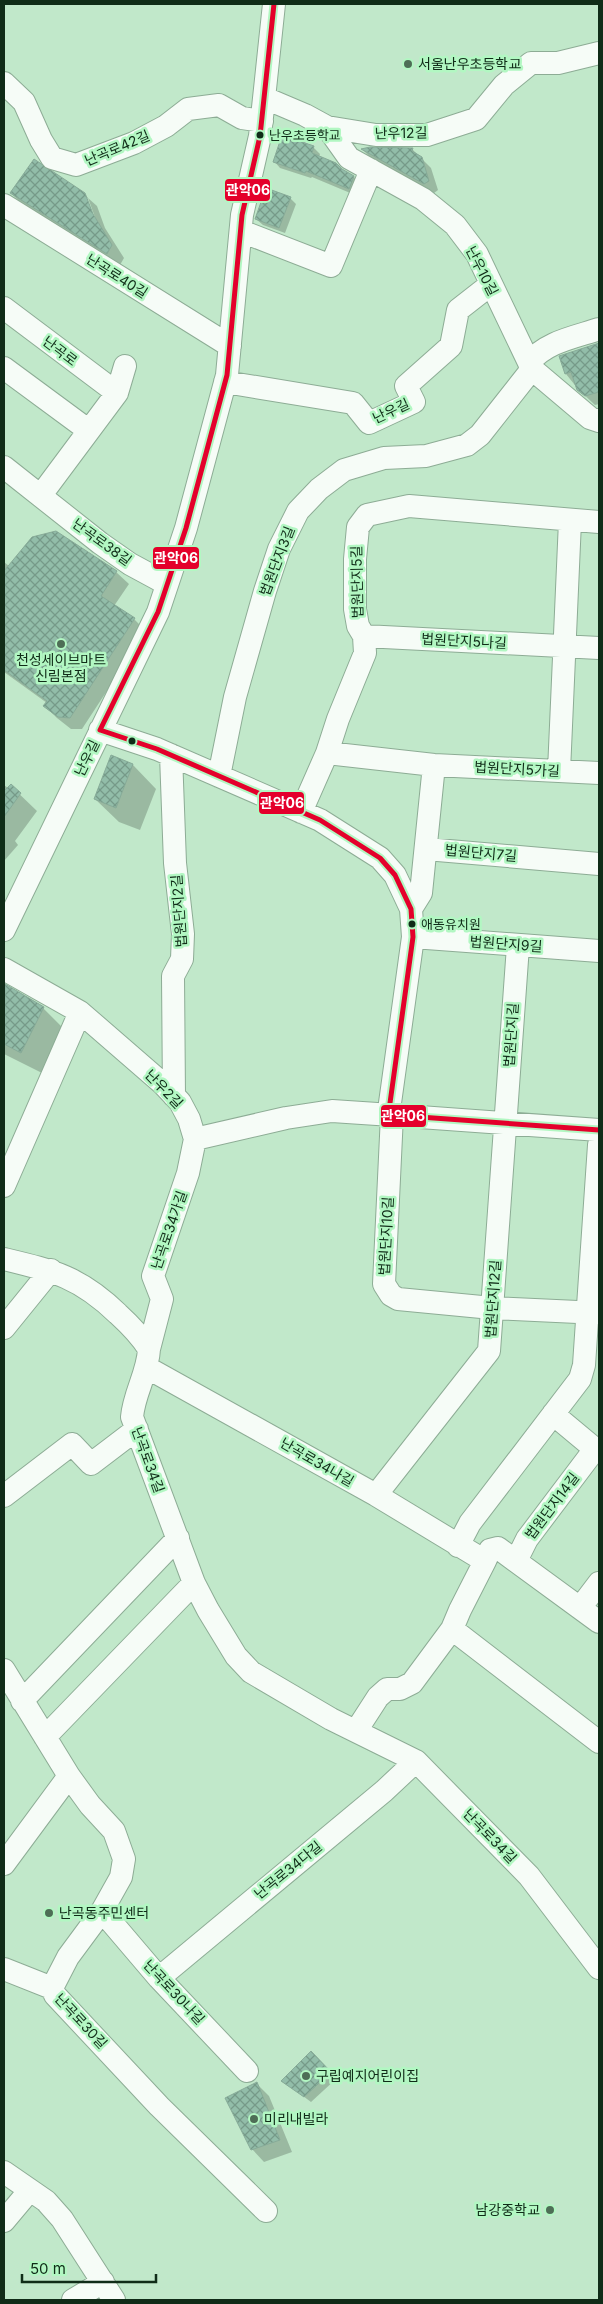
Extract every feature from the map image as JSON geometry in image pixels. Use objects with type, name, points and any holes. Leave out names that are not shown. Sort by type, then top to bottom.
[{"type":"street","name":"난우길","points":[[4,930],[158,612],[191,510],[225,382],[240,231],[262,121],[274,4]]},
{"type":"street","name":"난우12길","points":[[326,127],[376,134],[427,135],[476,119],[504,85],[531,63],[558,63],[599,53]]},
{"type":"street","name":"난곡로42길","points":[[4,83],[24,102],[41,140],[52,158],[76,165],[134,143],[166,126],[188,109],[218,105],[242,118],[262,121]]},
{"type":"street","name":"난우10길","points":[[265,98],[305,114],[326,127],[349,158],[423,199],[455,225],[476,254],[530,366],[590,418],[599,421]]},
{"type":"street","points":[[240,231],[331,266],[370,170]]},
{"type":"street","name":"난곡로40길","points":[[4,205],[230,346]]},
{"type":"street","name":"난우길","points":[[225,382],[353,403],[369,423],[414,402],[406,386],[451,346],[458,310],[490,285]]},
{"type":"street","name":"난곡로","points":[[4,308],[117,394]]},
{"type":"street","name":"법원단지3길","points":[[219,776],[234,697],[265,591],[278,549],[298,511],[319,489],[344,470],[384,458],[426,456],[467,446],[480,435],[530,366],[534,356],[552,345],[599,329]]},
{"type":"street","points":[[41,495],[88,430],[117,394],[125,366]]},
{"type":"street","points":[[4,368],[88,430]]},
{"type":"street","name":"난곡로38길","points":[[4,467],[100,543],[130,564],[167,584]]},
{"type":"street","name":"법원단지5길","points":[[301,812],[327,754],[338,719],[365,653],[364,636],[358,626],[355,609],[356,542],[358,527],[367,516],[409,506],[599,522]]},
{"type":"street","points":[[559,771],[570,521]]},
{"type":"street","name":"법원단지5나길","points":[[364,636],[599,648]]},
{"type":"street","points":[[100,730],[171,755],[320,820],[380,858],[396,875],[411,909],[413,937],[390,1103],[392,1115]]},
{"type":"street","name":"법원단지5가길","points":[[327,754],[434,765],[599,773]]},
{"type":"street","name":"법원단지2길","points":[[171,755],[175,863],[183,934],[182,959],[173,976],[174,1096]]},
{"type":"street","points":[[426,849],[434,765]]},
{"type":"street","name":"법원단지7길","points":[[411,909],[422,892],[426,849],[599,864]]},
{"type":"street","name":"법원단지9길","points":[[413,937],[599,951]]},
{"type":"street","name":"법원단지길","points":[[505,1124],[518,946]]},
{"type":"street","name":"난우2길","points":[[4,969],[80,1012],[174,1096],[190,1119],[196,1139]]},
{"type":"street","points":[[4,1186],[80,1012]]},
{"type":"street","points":[[196,1139],[286,1118],[332,1111],[599,1130]]},
{"type":"street","name":"법원단지10길","points":[[392,1115],[384,1284],[386,1289],[398,1299],[492,1308],[593,1313]]},
{"type":"street","name":"법원단지12길","points":[[376,1496],[489,1351],[505,1124]]},
{"type":"street","name":"난곡로34가길","points":[[147,1358],[162,1299],[153,1276],[188,1173],[196,1139]]},
{"type":"street","points":[[458,1546],[470,1523],[580,1379],[593,1313],[599,1145]]},
{"type":"street","points":[[4,1259],[51,1270],[72,1279],[98,1294],[138,1332],[147,1358]]},
{"type":"street","points":[[4,1328],[51,1270]]},
{"type":"street","name":"난곡로34길","points":[[147,1358],[133,1406],[132,1417],[194,1583],[236,1656],[251,1672],[356,1731],[416,1762],[529,1876],[599,1968]]},
{"type":"street","name":"난곡로34나길","points":[[147,1358],[485,1562]]},
{"type":"street","name":"법원단지14길","points":[[516,1561],[527,1539],[595,1449],[553,1414]]},
{"type":"street","points":[[4,1496],[72,1444],[91,1464],[137,1429]]},
{"type":"street","points":[[22,1701],[178,1538]]},
{"type":"street","points":[[356,1731],[378,1697],[386,1689],[400,1689],[412,1683],[452,1629],[490,1550],[498,1548],[599,1622]]},
{"type":"street","points":[[45,1737],[194,1583]]},
{"type":"street","points":[[580,1608],[599,1583]]},
{"type":"street","points":[[452,1629],[599,1742]]},
{"type":"street","name":"난곡로30길","points":[[4,1670],[69,1776],[90,1805],[114,1831],[124,1859],[121,1877],[102,1911],[68,1957],[52,1988],[54,1995],[96,2037],[159,2106],[266,2211]]},
{"type":"street","name":"난곡로34다길","points":[[159,1978],[384,1791],[416,1762]]},
{"type":"street","points":[[4,1864],[69,1776]]},
{"type":"street","name":"난곡로30나길","points":[[102,1911],[159,1978],[247,2071]]},
{"type":"street","points":[[4,1969],[52,1988]]},
{"type":"street","points":[[4,2172],[46,2201],[62,2220],[108,2291],[73,2300]]},
{"type":"street","points":[[4,2220],[30,2190]]},
{"type":"building","points":[[282,135],[314,146],[312,153],[336,163],[354,176],[349,189],[306,171],[305,173],[273,162]]},
{"type":"building","points":[[370,147],[413,148],[412,151],[422,157],[429,181],[424,184],[361,149]]},
{"type":"building","points":[[34,159],[85,193],[93,214],[112,245],[107,254],[10,193]]},
{"type":"building","points":[[266,188],[291,197],[279,228],[255,219]]},
{"type":"building","points":[[599,343],[599,392],[585,396],[577,390],[571,372],[565,374],[559,356]]},
{"type":"building","name":"천성세이브마트 신림본점","points":[[56,531],[117,571],[101,596],[135,618],[70,718],[58,717],[43,706],[47,701],[4,670],[4,571],[32,537]]},
{"type":"building","points":[[111,755],[133,764],[116,808],[94,799]]},
{"type":"building","points":[[11,784],[21,793],[4,817],[4,791]]},
{"type":"building","points":[[5,984],[44,1007],[21,1053],[4,1044]]},
{"type":"building","name":"구립예지어린이집","points":[[311,2051],[331,2072],[304,2097],[281,2081]]},
{"type":"building","name":"미리내빌라","points":[[257,2082],[280,2140],[251,2150],[225,2098]]},
{"type":"transit line","name":"관악06","points":[[100,730],[158,612],[186,528],[227,375],[242,215],[260,136],[274,4]]},
{"type":"transit line","name":"관악06","points":[[100,730],[157,749],[320,820],[380,858],[395,875],[411,909],[413,937],[390,1103],[392,1115],[599,1130]]},
{"type":"place","name":"서울난우초등학교","points":[[408,64]]},
{"type":"place","name":"난우초등학교","points":[[260,135]]},
{"type":"place","name":"천성세이브마트 신림본점","points":[[61,644]]},
{"type":"place","name":"애동유치원","points":[[412,924]]},
{"type":"place","name":"난곡동주민센터","points":[[49,1913]]},
{"type":"place","name":"구립예지어린이집","points":[[306,2076]]},
{"type":"place","name":"미리내빌라","points":[[254,2119]]},
{"type":"place","name":"남강중학교","points":[[550,2210]]}]
